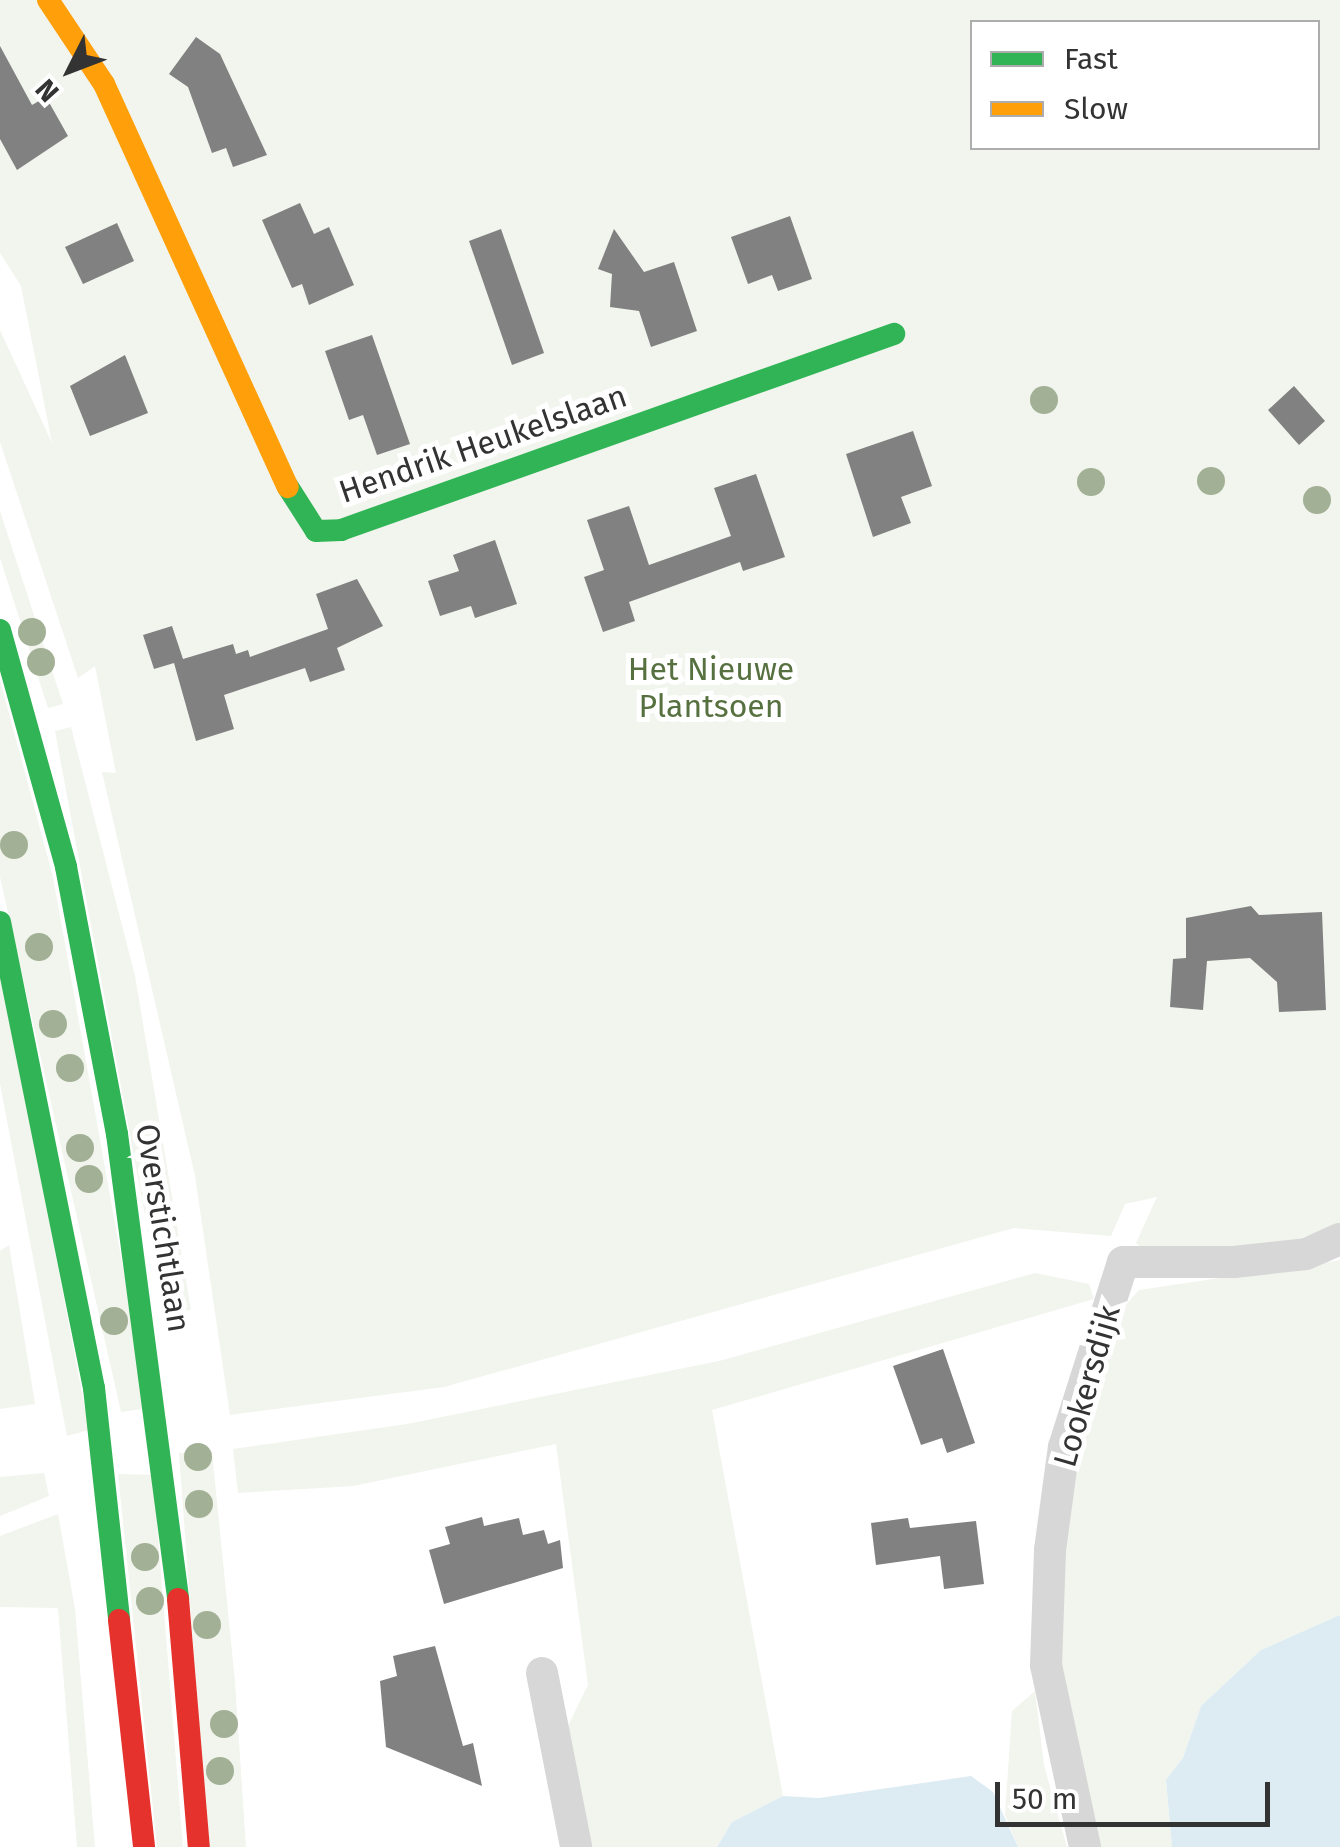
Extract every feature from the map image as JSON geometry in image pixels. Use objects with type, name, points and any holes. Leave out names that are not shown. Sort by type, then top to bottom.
[{"type":"main road","name":"Hendrik Heukelslaan","points":[[48,0],[104,84],[272,463],[316,531],[341,530],[894,334]]},
{"type":"main road","name":"Overstichtlaan","points":[[0,630],[66,867],[117,1134],[170,1490],[199,1847]]},
{"type":"main road","points":[[0,922],[94,1388],[144,1847]]},
{"type":"street","name":"Lookersdijk","points":[[1085,1847],[1060,1760],[1046,1665],[1050,1550],[1064,1447],[1123,1262],[1234,1262],[1306,1254],[1340,1239]]},
{"type":"street","points":[[542,1673],[576,1847]]},
{"type":"green space","name":"Het Nieuwe Plantsoen","points":[[0,0],[1340,0],[1340,1223],[1275,1248],[1148,1253],[1136,1243],[1157,1197],[1125,1204],[1111,1236],[1014,1228],[444,1387],[230,1415],[195,1176],[102,772],[116,773],[95,666],[78,678],[0,442],[0,330],[52,443],[21,286],[0,253]]},
{"type":"green space","points":[[0,511],[63,704],[48,708],[0,558]]},
{"type":"green space","points":[[0,680],[53,877],[148,1408],[121,1412],[0,877]]},
{"type":"green space","points":[[71,727],[135,976],[191,1310],[163,1313],[55,731]]},
{"type":"green space","points":[[0,963],[89,1430],[67,1436],[0,1084]]},
{"type":"green space","points":[[9,1245],[35,1404],[0,1409],[0,1251]]},
{"type":"green space","points":[[1340,1260],[1340,1615],[1261,1650],[1201,1706],[1183,1758],[1166,1781],[1172,1847],[1094,1847],[1054,1663],[1073,1467],[1115,1317],[1139,1290]]},
{"type":"green space","points":[[1035,1273],[1089,1284],[1094,1299],[712,1410],[783,1796],[732,1822],[717,1847],[592,1847],[566,1730],[588,1685],[556,1444],[353,1486],[238,1493],[233,1449],[407,1424],[719,1361]]},
{"type":"green space","points":[[212,1452],[235,1682],[246,1847],[208,1847],[179,1453]]},
{"type":"green space","points":[[44,1473],[49,1496],[0,1516],[0,1477]]},
{"type":"green space","points":[[118,1474],[153,1475],[183,1847],[157,1847]]},
{"type":"green space","points":[[58,1514],[75,1609],[95,1847],[77,1847],[58,1608],[0,1607],[0,1536]]},
{"type":"green space","points":[[1035,1691],[1044,1765],[1067,1847],[1018,1847],[1005,1815],[1012,1711]]},
{"type":"shaded area","points":[[1340,1615],[1340,1847],[1172,1847],[1166,1780],[1183,1758],[1201,1706],[1261,1650]]},
{"type":"shaded area","points":[[971,1776],[993,1792],[1018,1847],[717,1847],[732,1822],[783,1796],[819,1798]]},
{"type":"building","points":[[196,37],[220,54],[267,155],[233,167],[226,148],[212,153],[188,87],[169,74]]},
{"type":"building","points":[[0,46],[32,105],[46,97],[68,136],[17,170],[0,139]]},
{"type":"building","points":[[300,203],[314,234],[329,227],[354,285],[309,305],[302,284],[292,288],[262,220]]},
{"type":"building","points":[[790,216],[812,279],[778,291],[772,275],[748,284],[731,237]]},
{"type":"building","points":[[117,223],[134,261],[83,284],[65,247]]},
{"type":"building","points":[[501,229],[544,353],[512,365],[469,241]]},
{"type":"building","points":[[614,229],[644,272],[674,262],[697,331],[651,347],[639,311],[610,307],[612,274],[598,269]]},
{"type":"building","points":[[372,335],[410,444],[377,455],[363,415],[349,420],[325,351]]},
{"type":"building","points":[[125,355],[148,413],[90,436],[70,386]]},
{"type":"building","points":[[1294,386],[1325,421],[1299,445],[1268,410]]},
{"type":"building","points":[[913,431],[932,486],[901,497],[911,523],[873,537],[846,454]]},
{"type":"building","points":[[756,474],[785,557],[743,571],[740,562],[629,602],[635,621],[603,632],[584,577],[604,570],[587,520],[629,506],[649,565],[731,536],[714,488]]},
{"type":"building","points":[[495,540],[517,604],[475,618],[471,606],[440,616],[428,581],[459,571],[453,555]]},
{"type":"building","points":[[357,579],[383,626],[337,648],[345,670],[310,682],[305,668],[224,695],[234,729],[196,741],[174,663],[154,669],[143,635],[172,626],[183,659],[233,644],[236,654],[248,650],[250,657],[328,629],[316,594]]},
{"type":"building","points":[[1251,906],[1259,915],[1322,912],[1326,1010],[1279,1012],[1277,982],[1250,958],[1207,961],[1203,1010],[1170,1007],[1173,959],[1186,958],[1186,918]]},
{"type":"building","points":[[943,1349],[975,1443],[947,1453],[942,1438],[921,1445],[893,1366]]},
{"type":"building","points":[[482,1517],[484,1526],[519,1518],[523,1535],[544,1530],[548,1544],[560,1540],[563,1568],[444,1604],[429,1550],[450,1544],[445,1527]]},
{"type":"building","points":[[908,1518],[910,1528],[976,1521],[984,1584],[944,1589],[940,1556],[876,1565],[871,1523]]},
{"type":"building","points":[[435,1646],[463,1746],[473,1743],[482,1786],[386,1747],[380,1681],[397,1676],[393,1656]]},
{"type":"traffic: fast","points":[[288,487],[316,531],[341,530],[894,334]]},
{"type":"traffic: fast","points":[[0,630],[66,867],[117,1134],[178,1599]]},
{"type":"traffic: fast","points":[[0,922],[94,1388],[119,1620]]},
{"type":"traffic: slow","points":[[48,0],[104,84],[288,487]]},
{"type":"traffic: jam","points":[[178,1599],[199,1847]]},
{"type":"traffic: jam","points":[[119,1620],[144,1847]]}]
